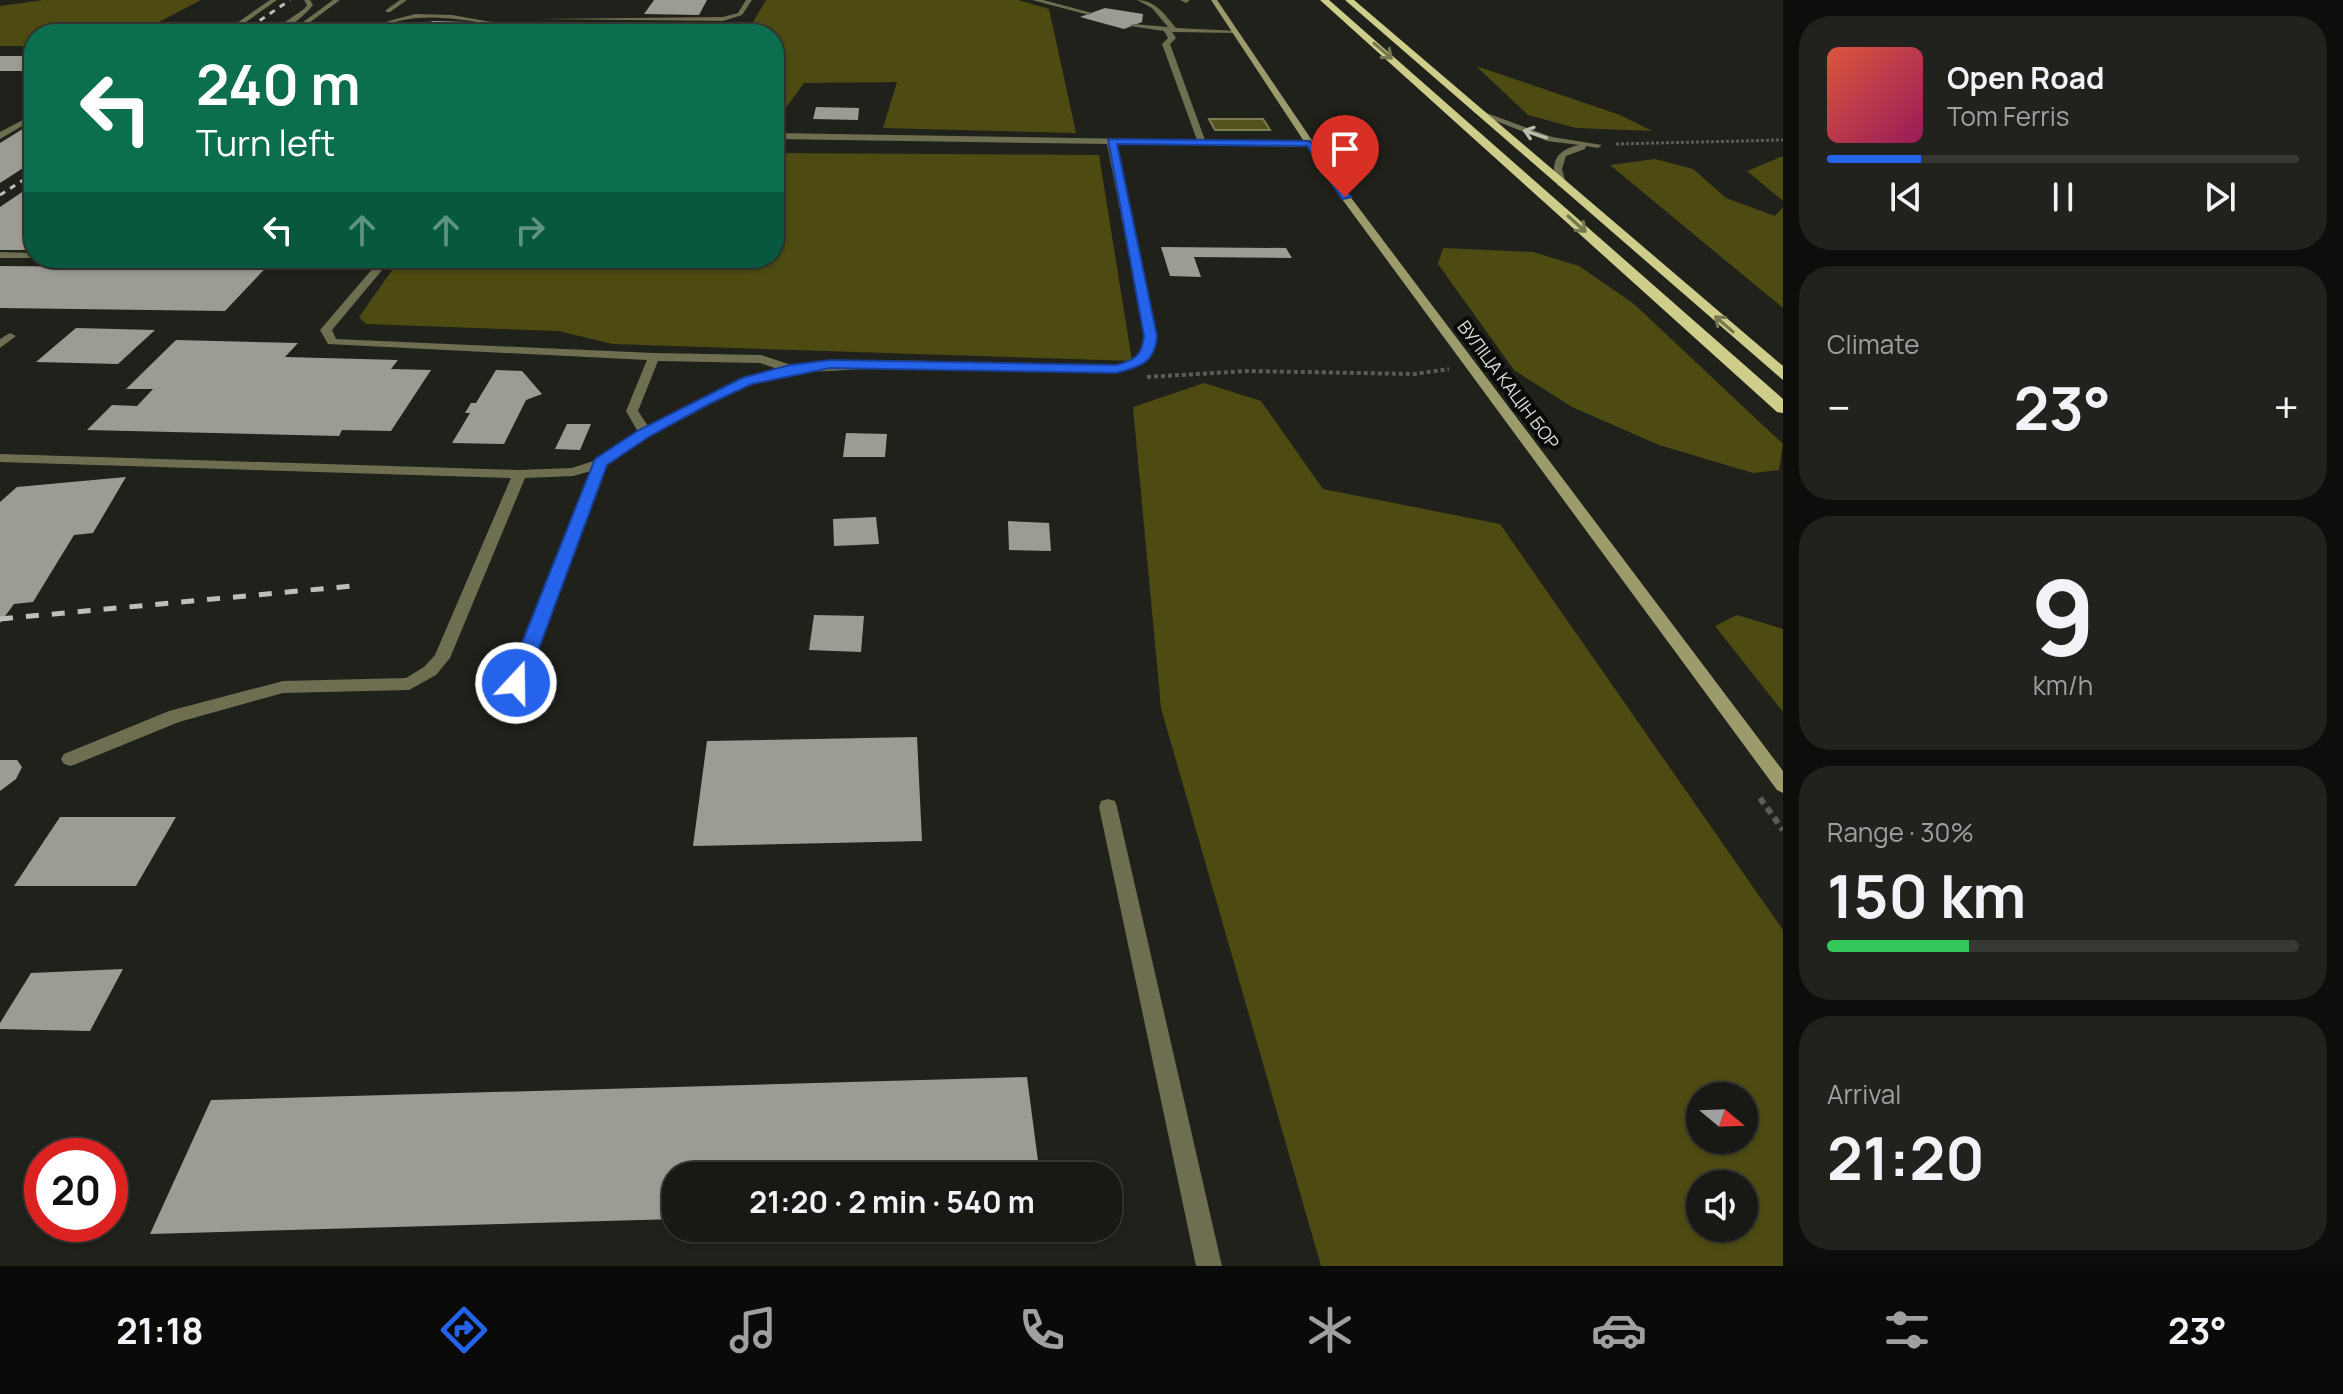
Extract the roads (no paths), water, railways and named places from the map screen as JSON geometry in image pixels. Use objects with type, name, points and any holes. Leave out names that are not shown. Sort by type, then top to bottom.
[{"type":"highway","points":[[1324,0],[1783,408]]},
{"type":"highway","points":[[1349,0],[1783,375]]},
{"type":"main road","name":"ВУЛІЦА КАЦІН БОР","points":[[1214,0],[1310,144],[1783,785]]},
{"type":"street","points":[[239,24],[274,0]]},
{"type":"street","points":[[286,24],[306,10],[310,5],[307,0]]},
{"type":"street","points":[[304,24],[337,0]]},
{"type":"street","points":[[388,11],[404,0]]},
{"type":"street","points":[[542,19],[641,23],[734,18],[749,0]]},
{"type":"street","points":[[1035,0],[1089,13]]},
{"type":"street","points":[[1140,0],[1154,7],[1171,30],[1172,38],[1166,44],[1202,142]]},
{"type":"street","points":[[379,24],[401,19],[440,17],[497,24]]},
{"type":"street","points":[[1133,26],[1235,31]]},
{"type":"street","points":[[1476,110],[1550,139],[1598,145],[1565,151],[1558,157],[1556,165],[1561,184]]},
{"type":"street","points":[[0,136],[24,122]]},
{"type":"street","points":[[784,136],[1310,144]]},
{"type":"street","points":[[0,458],[520,474],[573,472],[601,463],[645,433],[747,381],[790,369],[883,364],[1116,369],[1138,364],[1149,351],[1151,336],[1111,141]]},
{"type":"street","points":[[0,255],[24,256]]},
{"type":"street","points":[[378,269],[326,330],[332,342],[761,359],[790,369]]},
{"type":"street","points":[[645,433],[632,411],[654,357]]},
{"type":"street","points":[[516,683],[601,463]]},
{"type":"street","points":[[70,759],[175,716],[283,687],[409,684],[430,671],[442,658],[520,474]]},
{"type":"street","points":[[1108,807],[1209,1266]]},
{"type":"railway","points":[[255,24],[290,0]]},
{"type":"railway","points":[[0,195],[24,179]]},
{"type":"railway","points":[[0,619],[352,586]]}]
